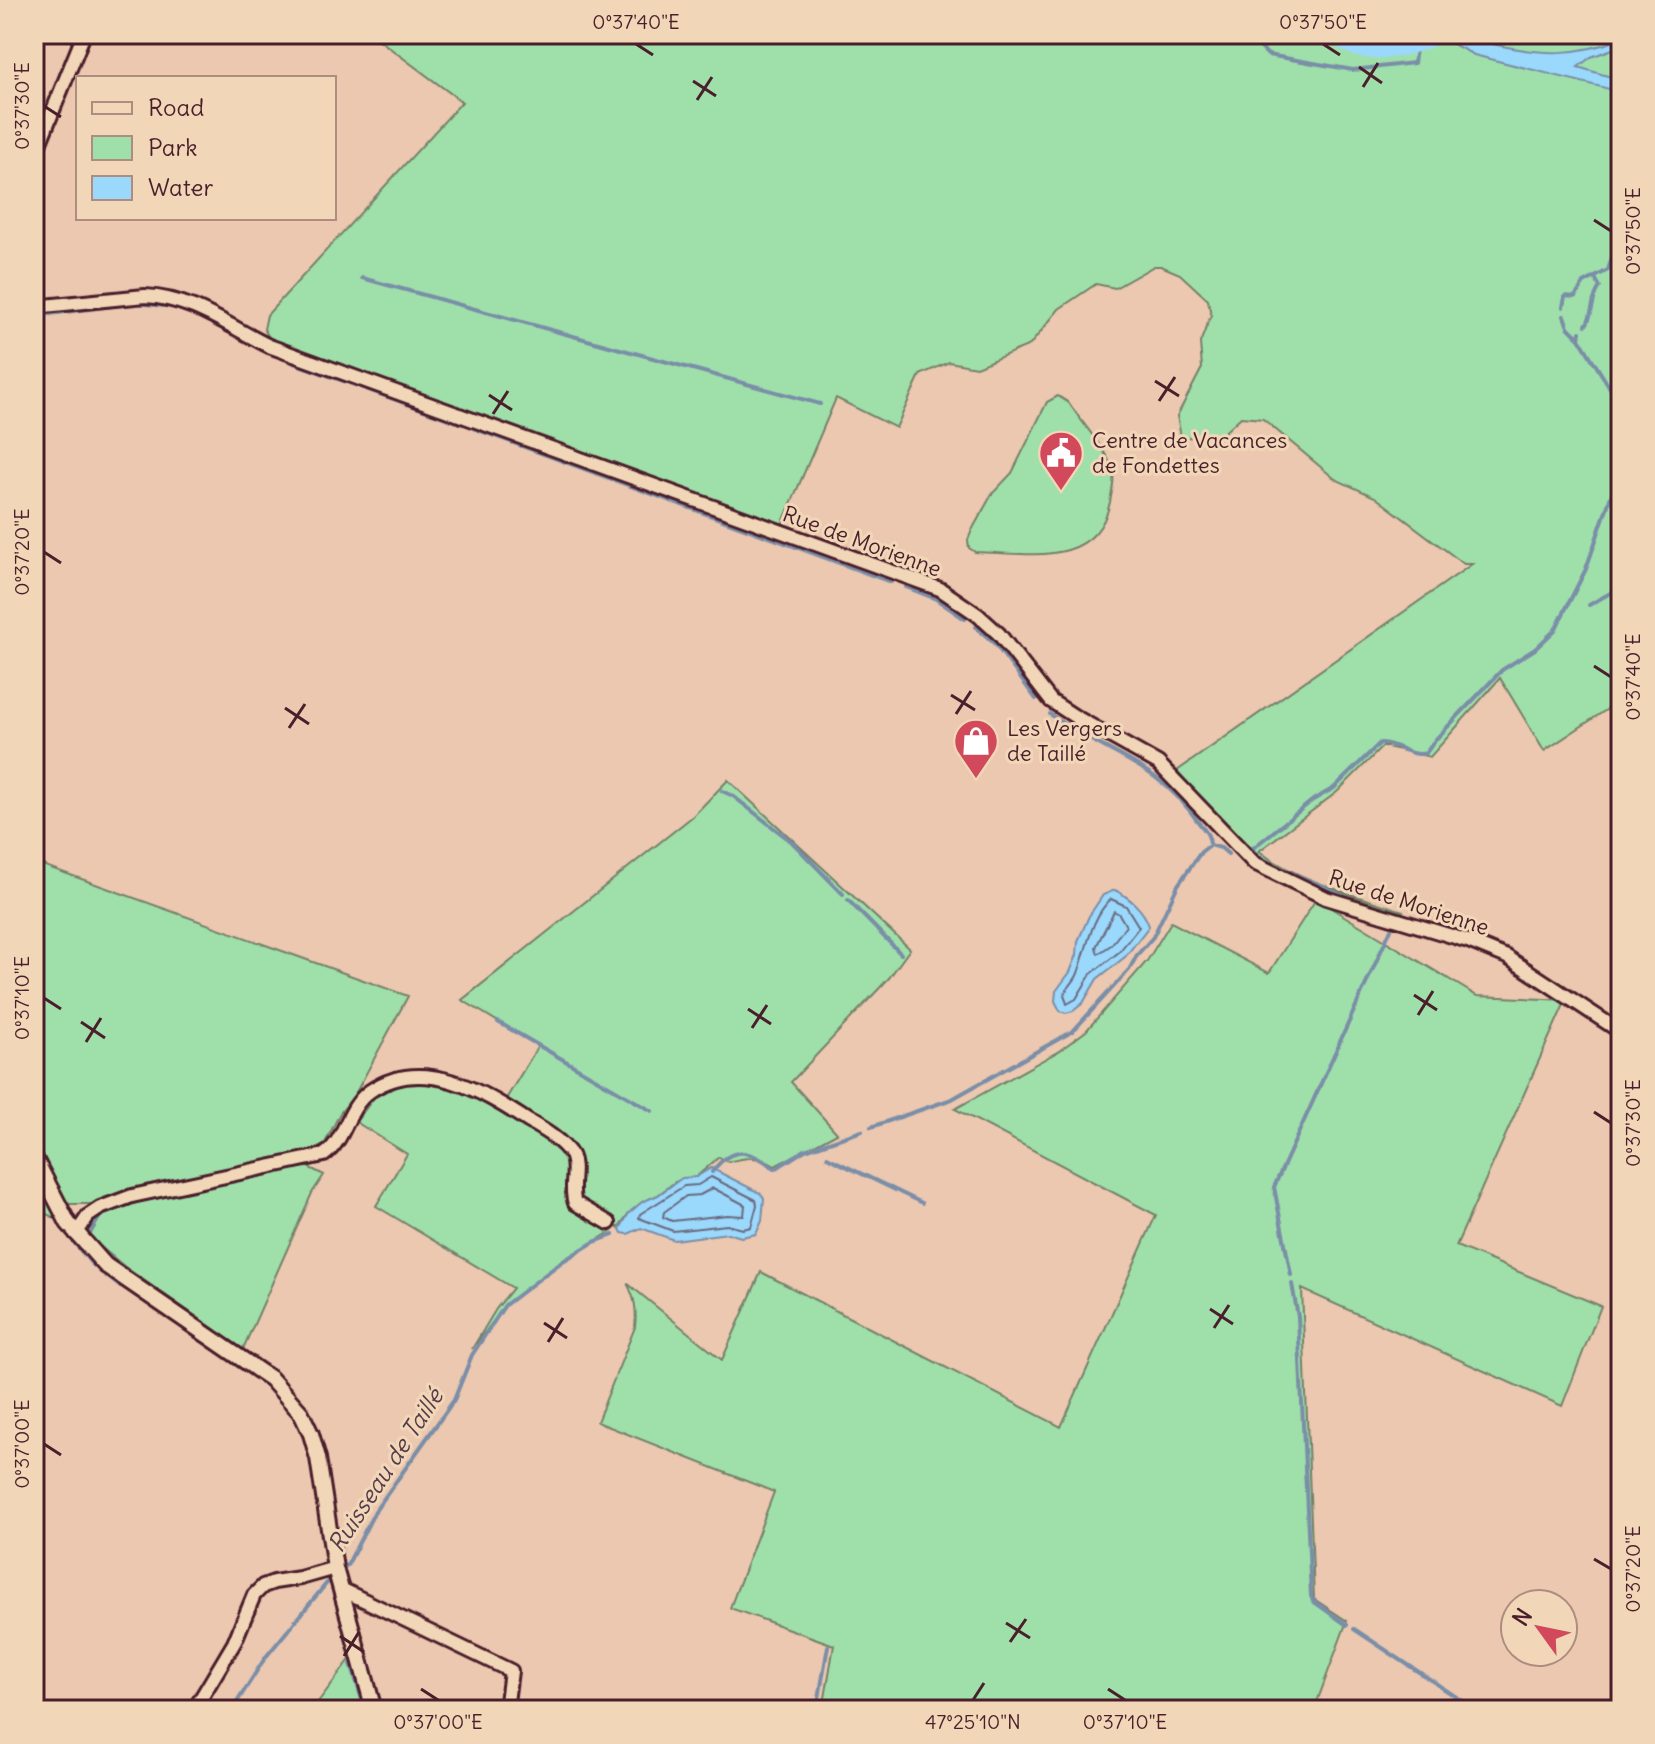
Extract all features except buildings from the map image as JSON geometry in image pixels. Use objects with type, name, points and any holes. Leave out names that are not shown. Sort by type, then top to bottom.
[{"type":"street","points":[[34,157],[84,34]]},
{"type":"street","name":"Rue de Morienne","points":[[34,307],[132,297],[162,297],[192,304],[269,346],[940,589],[999,634],[1051,701],[1158,763],[1254,863],[1326,898],[1468,941],[1507,957],[1621,1032]]},
{"type":"street","points":[[76,1234],[88,1216],[132,1196],[324,1155],[334,1146],[352,1110],[370,1091],[402,1078],[425,1076],[480,1091],[552,1137],[572,1158],[575,1203],[609,1223]]},
{"type":"street","points":[[34,1157],[76,1234],[105,1265],[271,1379],[301,1413],[318,1458],[337,1576],[374,1710]]},
{"type":"street","points":[[194,1710],[234,1643],[254,1595],[263,1586],[337,1576],[511,1671],[506,1710]]},
{"type":"green space","points":[[371,34],[1621,34],[1621,700],[1544,751],[1500,678],[1430,757],[1383,746],[1337,792],[1259,851],[1291,871],[1403,911],[1402,914],[1323,887],[1249,852],[1177,771],[1472,564],[1464,564],[1375,497],[1335,479],[1263,419],[1241,417],[1218,438],[1181,437],[1177,416],[1202,368],[1200,343],[1211,315],[1208,300],[1180,274],[1161,266],[1154,266],[1115,288],[1096,284],[1059,309],[1030,345],[976,367],[949,362],[920,375],[896,428],[836,398],[781,527],[270,339],[264,329],[267,315],[462,102]]},
{"type":"green space","points":[[1058,396],[1069,403],[1111,465],[1113,488],[1102,523],[1090,538],[1075,548],[1037,554],[975,552],[969,548],[972,530],[992,494],[1012,473],[1047,402]]},
{"type":"green space","points":[[728,780],[910,949],[889,978],[791,1082],[837,1133],[775,1166],[757,1159],[728,1162],[719,1157],[696,1177],[675,1182],[642,1202],[618,1228],[612,1221],[607,1226],[612,1231],[562,1261],[506,1305],[472,1349],[513,1288],[376,1206],[407,1154],[356,1122],[384,1084],[425,1076],[503,1104],[538,1046],[462,1000],[693,816]]},
{"type":"green space","points":[[34,862],[408,996],[324,1145],[306,1153],[145,1185],[97,1204],[66,1204],[34,1143]]},
{"type":"green space","points":[[1316,899],[1477,996],[1566,1000],[1456,1246],[1601,1306],[1562,1406],[1302,1289],[1314,1599],[1347,1621],[1314,1710],[823,1710],[834,1645],[730,1608],[774,1492],[597,1422],[635,1327],[635,1304],[627,1283],[722,1360],[761,1272],[1061,1427],[1156,1215],[955,1109],[1059,1051],[1086,1031],[1147,961],[1171,922],[1269,973]]},
{"type":"green space","points":[[308,1167],[324,1175],[312,1193],[243,1349],[125,1267],[89,1237],[101,1216],[149,1198],[289,1168]]},
{"type":"green space","points":[[35,1176],[61,1221],[34,1208]]},
{"type":"green space","points":[[352,1657],[364,1700],[354,1710],[312,1710]]},
{"type":"water","points":[[1448,34],[1545,52],[1589,49],[1621,39],[1621,46],[1591,57],[1578,67],[1621,80],[1621,92],[1474,55],[1449,42]]},
{"type":"water","points":[[1115,890],[1135,905],[1149,926],[1125,957],[1097,979],[1083,1003],[1073,1011],[1060,1011],[1055,1001],[1056,991],[1070,972],[1089,916],[1103,895]]},
{"type":"water","points":[[711,1168],[764,1198],[762,1221],[756,1234],[741,1237],[728,1233],[674,1240],[641,1228],[628,1234],[622,1233],[620,1229],[629,1213],[642,1202],[682,1178],[696,1177]]},
{"type":"waterway","points":[[1257,34],[1257,44],[1268,55],[1353,70],[1414,63],[1417,41]]},
{"type":"waterway","points":[[1335,34],[1368,48],[1408,43],[1435,34]]},
{"type":"waterway","name":"Ruisseau de Taillé","points":[[1621,187],[1621,208]]},
{"type":"waterway","name":"Ruisseau de Taillé","points":[[1563,307],[1565,296],[1575,297],[1584,283],[1608,270],[1621,229]]},
{"type":"waterway","points":[[362,278],[820,404]]},
{"type":"waterway","name":"Ruisseau de Taillé","points":[[1586,325],[1600,287],[1595,278]]},
{"type":"waterway","points":[[34,316],[136,303],[175,307]]},
{"type":"waterway","name":"Ruisseau de Taillé","points":[[1564,316],[1568,327],[1579,338]]},
{"type":"waterway","name":"Ruisseau de Taillé","points":[[1580,332],[1579,338],[1621,411]]},
{"type":"waterway","points":[[294,363],[463,424]]},
{"type":"waterway","points":[[473,428],[891,582]]},
{"type":"waterway","name":"Ruisseau de Taillé","points":[[1248,852],[1313,800],[1334,788],[1380,743],[1414,753],[1426,753],[1502,670],[1535,649],[1555,630],[1586,569],[1621,467]]},
{"type":"waterway","points":[[906,587],[936,599],[965,619]]},
{"type":"waterway","points":[[1589,605],[1621,587]]},
{"type":"waterway","points":[[976,627],[996,645],[1036,699]]},
{"type":"waterway","points":[[1050,714],[1165,785],[1183,802],[1205,831],[1210,845]]},
{"type":"waterway","points":[[722,791],[733,796],[792,842],[843,894]]},
{"type":"waterway","name":"Ruisseau de Taillé","points":[[871,1127],[952,1099],[1073,1031],[1129,970],[1153,937],[1178,885],[1201,852],[1210,845],[1228,854]]},
{"type":"waterway","points":[[1252,848],[1270,863]]},
{"type":"waterway","points":[[1280,868],[1357,901]]},
{"type":"waterway","points":[[848,900],[901,954]]},
{"type":"waterway","points":[[1291,1275],[1274,1187],[1391,929]]},
{"type":"waterway","points":[[498,1022],[652,1111]]},
{"type":"waterway","name":"Ruisseau de Taillé","points":[[712,1172],[727,1157],[742,1153],[750,1154],[775,1169],[805,1150],[862,1131]]},
{"type":"waterway","points":[[827,1157],[922,1203]]},
{"type":"waterway","points":[[34,1180],[41,1192]]},
{"type":"waterway","points":[[88,1236],[100,1215]]},
{"type":"waterway","points":[[62,1228],[91,1263],[119,1286]]},
{"type":"waterway","name":"Ruisseau de Taillé","points":[[232,1710],[265,1658],[326,1584],[348,1564],[375,1511],[454,1400],[472,1355],[505,1305],[563,1261],[594,1242],[613,1235]]},
{"type":"waterway","points":[[96,1245],[119,1266]]},
{"type":"waterway","points":[[1292,1284],[1298,1317],[1311,1596],[1313,1601],[1347,1625]]},
{"type":"waterway","points":[[281,1381],[299,1401]]},
{"type":"waterway","points":[[1354,1629],[1476,1710]]},
{"type":"waterway","points":[[817,1710],[828,1646]]},
{"type":"waterway","points":[[351,1664],[365,1710]]},
{"type":"place","name":"Centre de Vacances de Fondettes","points":[[1061,492]]},
{"type":"place","name":"Les Vergers de Taillé","points":[[976,780]]}]
